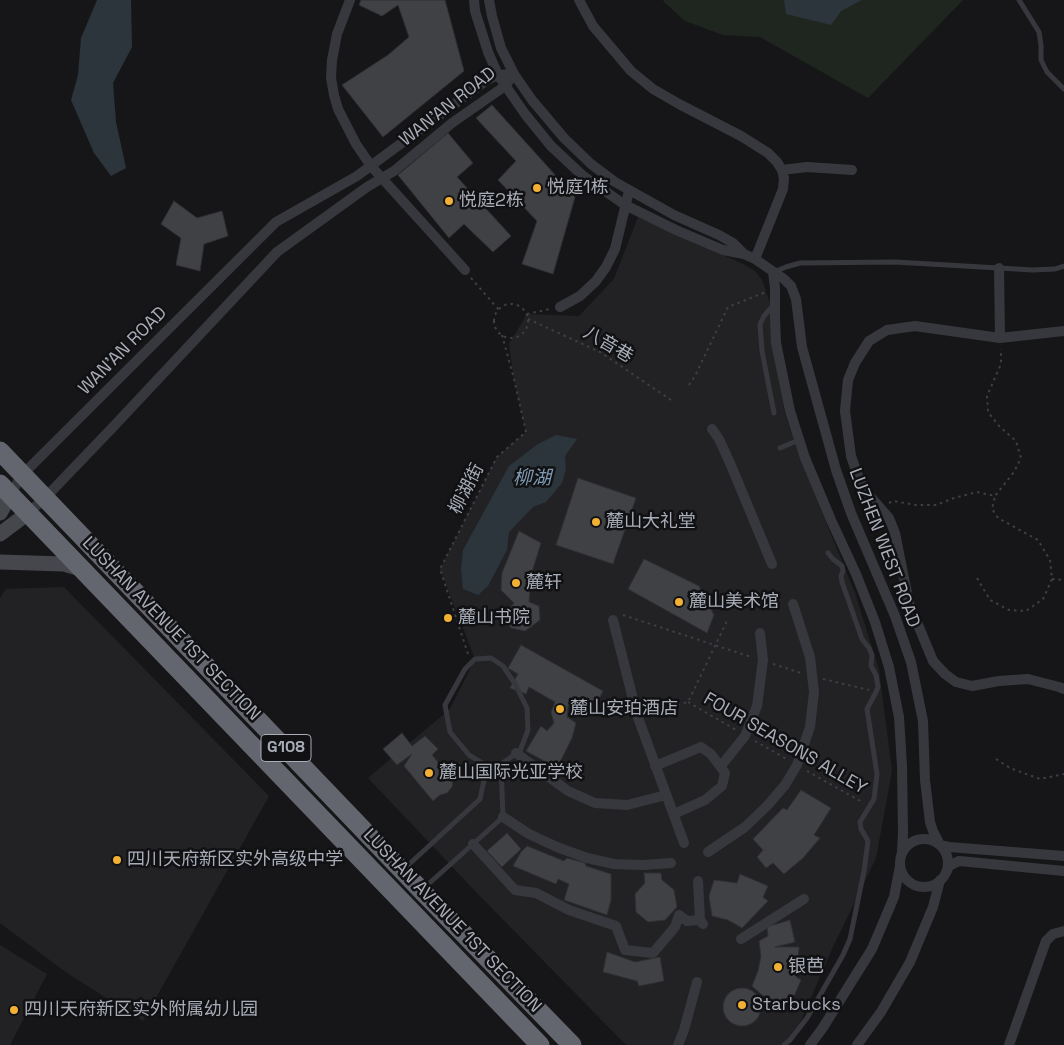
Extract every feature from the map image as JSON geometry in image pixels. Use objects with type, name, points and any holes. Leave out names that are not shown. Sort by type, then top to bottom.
[{"type":"highway","name":"LUSHAN AVENUE 1ST SECTION","points":[[0,451],[572,1045]]},
{"type":"highway","name":"LUSHAN AVENUE 1ST SECTION","points":[[5,489],[540,1045]]},
{"type":"street","points":[[350,0],[337,34],[332,60],[331,78],[338,109],[356,144],[371,166],[465,270]]},
{"type":"street","points":[[474,0],[475,11],[488,52],[498,75],[525,114],[551,146],[582,175],[626,205],[702,242],[723,250],[744,254]]},
{"type":"street","points":[[489,0],[501,48],[514,74],[532,100],[564,138],[591,164],[615,182],[674,215],[719,235],[733,243],[744,254]]},
{"type":"street","points":[[579,0],[593,26],[631,71],[654,89],[741,136],[768,153],[777,162],[784,178],[783,189],[755,259]]},
{"type":"street","name":"WAN'AN ROAD","points":[[5,489],[22,475],[276,222],[357,176],[487,80],[498,75],[514,74]]},
{"type":"street","name":"WAN'AN ROAD","points":[[28,513],[45,498],[114,426],[277,252],[367,187],[394,171],[452,123],[505,86],[514,74]]},
{"type":"street","points":[[782,170],[807,167],[852,170]]},
{"type":"street","points":[[560,307],[580,296],[606,267],[615,249],[629,191]]},
{"type":"street","name":"LUZHEN WEST ROAD","points":[[744,254],[755,259],[784,279],[791,286],[796,299],[802,347],[836,470],[851,513],[895,616],[911,662],[923,722],[925,780],[930,822],[940,844]]},
{"type":"street","points":[[999,268],[1000,338]]},
{"type":"street","points":[[773,272],[776,343],[790,411],[805,458],[875,622],[889,667],[899,717],[902,766],[902,852],[894,897],[872,949],[810,1045]]},
{"type":"street","points":[[1064,331],[1000,338],[915,326],[888,330],[869,341],[855,363],[848,380],[845,411],[851,456],[859,479],[869,495],[889,518],[895,533],[909,603],[933,662],[956,682],[972,686],[1028,678],[1064,689]]},
{"type":"street","points":[[712,429],[719,439],[730,463],[772,564]]},
{"type":"street","points":[[0,513],[5,489]]},
{"type":"street","points":[[0,534],[28,513]]},
{"type":"street","points":[[0,562],[64,564],[81,569]]},
{"type":"street","points":[[708,852],[745,828],[785,785],[797,765],[810,727],[814,692],[810,658],[793,604]]},
{"type":"street","points":[[618,618],[636,715],[684,843]]},
{"type":"street","points":[[721,766],[746,736],[757,706],[763,660],[760,633]]},
{"type":"street","points":[[656,766],[700,748],[711,754],[725,773],[722,786],[705,800],[674,814]]},
{"type":"street","points":[[516,753],[568,791],[595,803],[627,806],[666,795]]},
{"type":"street","points":[[503,817],[530,834],[557,847],[587,858],[614,864],[643,865],[671,863]]},
{"type":"street","points":[[902,852],[911,842],[926,838],[955,848],[1064,856]]},
{"type":"street","points":[[473,844],[515,890],[536,893],[569,910],[616,926],[625,950],[653,953],[675,927],[679,916],[687,921],[701,923],[698,881]]},
{"type":"street","points":[[857,1045],[881,1012],[910,962],[933,907],[948,866],[948,858],[940,844]]},
{"type":"street","points":[[900,866],[905,878],[922,887],[935,884],[943,877],[949,866],[959,861],[1064,871]]},
{"type":"street","points":[[742,939],[804,899]]},
{"type":"street","points":[[1010,1045],[1046,942],[1053,934],[1064,931]]},
{"type":"street","points":[[678,1045],[697,982]]},
{"type":"lane","points":[[1019,0],[1039,32],[1042,45],[1041,60],[1048,72],[1064,89]]},
{"type":"lane","points":[[773,272],[786,266],[800,263],[895,262],[1033,270],[1064,266]]},
{"type":"lane","points":[[774,413],[762,351],[760,324],[764,316],[775,305]]},
{"type":"lane","points":[[780,448],[799,440]]},
{"type":"lane","points":[[784,1045],[806,1018],[843,955],[850,939],[868,841],[861,829],[860,822],[874,799],[877,774],[867,709],[878,687],[876,675],[871,666],[872,655],[862,639],[842,582],[842,566],[828,553]]},
{"type":"lane","points":[[403,871],[480,800],[487,766],[469,755],[450,732],[445,705],[465,669],[475,659],[491,658],[502,666],[527,708],[528,730],[520,751],[501,764],[503,817],[421,890]]},
{"type":"path","points":[[465,270],[498,310]]},
{"type":"path","points":[[689,385],[728,307],[775,288]]},
{"type":"path","points":[[513,304],[523,309],[526,314],[528,324],[523,334],[513,338],[502,335],[498,331],[494,320],[498,310],[503,306],[513,304]]},
{"type":"path","points":[[526,314],[560,307]]},
{"type":"path","name":"八音巷","points":[[528,319],[600,352],[671,400]]},
{"type":"path","name":"柳湖街","points":[[470,660],[440,569],[497,457],[526,432],[502,335]]},
{"type":"path","points":[[977,578],[990,600],[1009,610],[1026,611],[1043,599],[1052,579],[1050,560],[1038,540],[998,518],[992,509],[995,496],[1014,472],[1021,458],[1016,441],[999,426],[988,412],[987,396],[1001,364],[1000,338]]},
{"type":"path","points":[[880,508],[893,501],[916,505],[936,505],[977,492],[995,496]]},
{"type":"path","points":[[1052,579],[1064,580]]},
{"type":"path","points":[[618,618],[715,645],[812,676],[876,692]]},
{"type":"path","points":[[636,715],[688,702],[728,619]]},
{"type":"path","name":"FOUR SEASONS ALLEY","points":[[688,702],[870,807]]},
{"type":"path","points":[[996,759],[1010,768],[1040,779],[1064,774]]},
{"type":"shaded area","points":[[663,0],[963,0],[868,98],[760,37],[723,35],[685,21]]},
{"type":"shaded area","points":[[638,217],[743,264],[755,271],[762,280],[770,303],[772,345],[785,414],[802,463],[855,593],[879,670],[892,771],[876,858],[832,949],[797,1030],[782,1045],[626,1045],[368,778],[450,709],[475,659],[440,569],[497,457],[526,432],[514,379],[509,344],[527,314],[579,316],[614,279]]},
{"type":"shaded area","name":"四川天府新区实外高级中学","points":[[64,587],[269,796],[143,1021],[67,973],[0,923],[0,598],[6,589]]},
{"type":"shaded area","name":"四川天府新区实外附属幼儿园","points":[[0,945],[47,974],[10,1045],[0,1045]]},
{"type":"water","points":[[97,0],[131,0],[132,47],[113,83],[116,122],[126,168],[111,176],[94,153],[71,100],[78,75],[81,38]]},
{"type":"water","points":[[784,0],[862,0],[841,11],[831,25],[786,14]]},
{"type":"water","name":"柳湖","points":[[556,435],[577,439],[565,456],[566,469],[562,483],[546,502],[533,507],[509,532],[507,550],[488,586],[478,595],[463,589],[461,569],[463,550],[509,466],[538,444]]},
{"type":"building","points":[[361,0],[445,0],[464,71],[383,137],[342,85],[388,55],[409,37],[398,5],[382,16],[359,5]]},
{"type":"building","name":"悦庭1栋","points":[[492,105],[575,197],[553,274],[522,264],[537,221],[498,180],[516,161],[476,118]]},
{"type":"building","name":"悦庭2栋","points":[[448,133],[473,163],[457,177],[511,236],[493,252],[464,224],[449,238],[398,175]]},
{"type":"building","points":[[174,201],[197,218],[222,211],[228,236],[204,244],[200,271],[176,265],[181,238],[161,224]]},
{"type":"building","name":"麓山大礼堂","points":[[578,478],[636,498],[613,564],[556,545]]},
{"type":"building","name":"麓轩","points":[[519,531],[541,543],[531,575],[529,602],[539,606],[540,620],[525,631],[511,628],[504,615],[514,603],[501,590],[502,573]]},
{"type":"building","name":"麓山美术馆","points":[[644,559],[699,586],[714,615],[707,633],[628,589]]},
{"type":"building","name":"麓山安珀酒店","points":[[521,645],[603,691],[593,711],[573,702],[568,706],[567,717],[576,723],[572,738],[557,768],[526,751],[541,726],[547,731],[554,723],[551,712],[555,702],[529,687],[526,694],[510,688],[518,674],[508,668]]},
{"type":"building","name":"麓山国际光亚学校","points":[[402,733],[412,746],[425,736],[438,749],[432,755],[453,780],[452,787],[447,793],[440,795],[433,801],[404,766],[412,754],[397,765],[383,749]]},
{"type":"building","points":[[801,790],[831,808],[814,835],[820,838],[803,858],[784,874],[773,863],[766,868],[757,857],[763,850],[753,839],[783,808],[787,810]]},
{"type":"building","points":[[507,833],[521,849],[502,867],[487,851]]},
{"type":"building","points":[[527,846],[564,861],[567,858],[611,874],[611,900],[607,915],[564,900],[569,884],[558,879],[556,884],[513,866]]},
{"type":"building","points":[[644,873],[661,873],[662,880],[674,890],[677,907],[665,920],[648,922],[636,912],[635,894],[645,883]]},
{"type":"building","points":[[740,874],[768,886],[763,897],[768,901],[742,928],[728,920],[712,916],[709,896],[714,880],[737,883]]},
{"type":"building","name":"银芭","points":[[790,920],[795,942],[775,947],[799,947],[796,977],[801,980],[794,996],[789,994],[783,1006],[762,995],[752,986],[761,956],[759,941],[768,936],[767,927]]},
{"type":"building","points":[[607,952],[635,962],[660,957],[664,981],[639,986],[637,981],[603,972]]},
{"type":"building","name":"Starbucks","points":[[742,988],[756,993],[761,1007],[756,1021],[742,1026],[728,1021],[723,1007],[728,993]]},
{"type":"place","name":"悦庭1栋","points":[[537,188]]},
{"type":"place","name":"悦庭2栋","points":[[449,201]]},
{"type":"place","name":"麓山大礼堂","points":[[596,522]]},
{"type":"place","name":"麓轩","points":[[516,583]]},
{"type":"place","name":"麓山美术馆","points":[[679,602]]},
{"type":"place","name":"麓山书院","points":[[448,618]]},
{"type":"place","name":"麓山安珀酒店","points":[[560,709]]},
{"type":"place","name":"麓山国际光亚学校","points":[[429,773]]},
{"type":"place","name":"四川天府新区实外高级中学","points":[[117,860]]},
{"type":"place","name":"银芭","points":[[778,967]]},
{"type":"place","name":"Starbucks","points":[[742,1005]]},
{"type":"place","name":"四川天府新区实外附属幼儿园","points":[[14,1010]]}]
